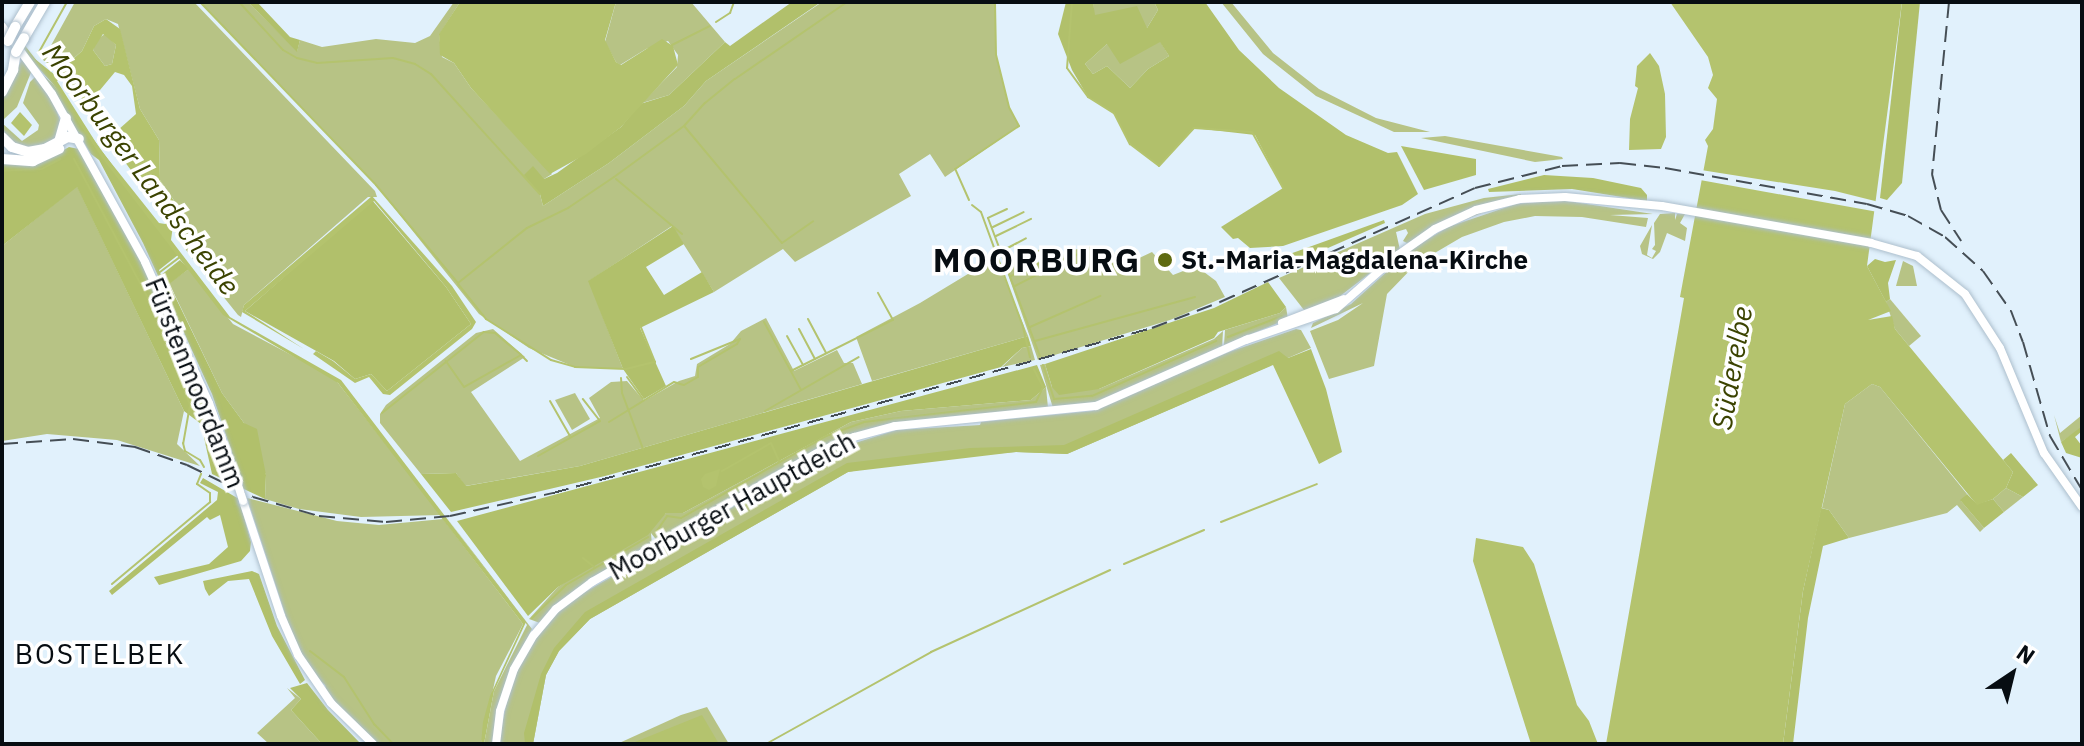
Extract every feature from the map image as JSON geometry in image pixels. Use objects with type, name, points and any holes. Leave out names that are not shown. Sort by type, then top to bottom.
[{"type":"highway","points":[[5,46],[30,2]]},
{"type":"highway","points":[[2,79],[45,2]]},
{"type":"highway","points":[[2,92],[13,70],[16,52]]},
{"type":"highway","points":[[59,142],[66,118]]},
{"type":"highway","points":[[2,137],[12,147],[28,152],[71,137],[79,139]]},
{"type":"highway","points":[[2,159],[40,159],[79,139]]},
{"type":"main road","name":"Fürstenmoordamm","points":[[2,26],[79,139],[163,300],[213,413],[281,616],[298,655],[331,703],[373,744]]},
{"type":"main road","name":"Moorburger Hauptdeich","points":[[496,744],[500,711],[511,677],[530,641],[556,609],[592,582],[821,451],[854,437],[895,426],[1096,406],[1246,340],[1336,309],[1426,235],[1465,214],[1498,204],[1565,197],[1693,211],[1871,243],[1908,254],[1943,276],[1971,303],[2000,348],[2044,453],[2082,507]]},
{"type":"shaded area","points":[[75,2],[194,2],[375,191],[377,197],[368,197],[244,305],[241,317],[178,240],[174,228],[175,202],[160,180],[159,140],[140,109],[118,24],[106,19],[94,26],[82,51],[59,71],[43,60]]},
{"type":"shaded area","points":[[200,2],[248,2],[297,51],[300,40],[322,47],[376,39],[415,43],[430,36],[454,2],[460,2],[439,35],[442,57],[454,63],[471,88],[552,174],[544,179],[540,194],[543,206],[609,163],[684,106],[706,81],[822,2],[995,2],[996,55],[1009,107],[1019,126],[945,177],[930,154],[899,174],[911,196],[795,262],[783,249],[714,292],[672,226],[589,281],[623,369],[575,367],[529,348],[479,314],[376,185]]},
{"type":"shaded area","points":[[248,2],[257,2],[290,37],[300,40],[297,52]]},
{"type":"shaded area","points":[[616,2],[691,2],[725,42],[669,95],[642,103],[677,67],[678,55],[668,41],[646,49],[620,65],[616,62],[605,42]]},
{"type":"shaded area","points":[[792,2],[821,2],[706,81],[684,106],[609,163],[543,206],[540,194],[524,175],[533,166],[544,179],[557,173],[621,127],[640,104],[669,95],[725,42],[730,46]]},
{"type":"shaded area","points":[[1066,2],[1093,2],[1095,15],[1137,6],[1147,28],[1158,10],[1154,2],[1205,2],[1239,50],[1279,88],[1346,135],[1388,153],[1397,152],[1418,194],[1402,205],[1283,246],[1250,248],[1238,238],[1233,239],[1221,227],[1283,188],[1255,135],[1194,128],[1159,166],[1130,144],[1114,113],[1088,97],[1072,70],[1058,34]],"holes":[[[1160,42],[1169,56],[1148,69],[1130,88],[1107,66],[1093,74],[1085,64],[1107,44],[1120,64]]]},
{"type":"shaded area","points":[[1093,2],[1154,2],[1158,10],[1147,28],[1094,15]]},
{"type":"shaded area","points":[[1221,2],[1231,2],[1273,53],[1319,89],[1376,118],[1430,132],[1394,132],[1316,96],[1263,54]]},
{"type":"shaded area","points":[[1902,2],[1920,2],[1902,183],[1887,200],[1880,198]]},
{"type":"shaded area","points":[[105,34],[116,45],[112,64],[105,66],[93,50],[96,40]]},
{"type":"shaded area","points":[[1160,41],[1169,56],[1148,69],[1130,88],[1107,66],[1093,74],[1085,64],[1107,44]]},
{"type":"shaded area","points":[[23,57],[32,70],[17,107],[3,120],[3,99]]},
{"type":"shaded area","points":[[36,76],[50,94],[62,125],[52,144],[23,149],[6,137],[2,123],[22,141],[38,130],[39,125],[23,103],[30,82]]},
{"type":"shaded area","points":[[44,76],[53,84],[178,255],[159,270],[161,275],[180,260],[189,269],[169,284],[222,393],[244,423],[257,429],[266,475],[265,499],[212,474],[201,424],[184,411],[77,187],[2,246],[2,162],[51,157],[69,147],[79,149],[136,249],[211,415],[233,483],[243,485],[212,394],[143,243],[99,160],[91,154]]},
{"type":"shaded area","points":[[1445,136],[1563,159],[1535,162],[1421,138]]},
{"type":"shaded area","points":[[1401,146],[1476,159],[1476,175],[1424,190]]},
{"type":"shaded area","points":[[1544,175],[1593,178],[1641,188],[1647,195],[1647,201],[1572,189],[1489,192],[1488,189]]},
{"type":"shaded area","points":[[77,186],[184,411],[177,444],[200,466],[117,440],[47,434],[2,441],[2,246]]},
{"type":"shaded area","points":[[1521,194],[1521,197],[1407,243],[1403,241],[1408,233],[1406,229],[1396,232],[1400,250],[1335,300],[1304,310],[1279,278],[1425,214],[1484,198]]},
{"type":"shaded area","points":[[372,200],[446,287],[471,324],[387,391],[371,374],[355,379],[334,361],[245,311]]},
{"type":"shaded area","points":[[1560,200],[1653,214],[1610,215],[1648,218],[1646,227],[1582,217],[1535,216],[1504,222],[1462,237],[1416,264],[1387,294],[1374,366],[1329,379],[1310,331],[1338,320],[1363,303],[1311,328],[1313,323],[1351,304],[1412,249],[1448,227],[1516,204]]},
{"type":"shaded area","points":[[1675,213],[1675,220],[1677,214],[1685,214],[1680,223],[1687,228],[1685,241],[1667,233],[1660,252],[1653,259],[1642,254],[1640,246],[1652,225],[1647,255],[1652,258],[1656,251],[1652,249],[1655,245],[1654,223],[1660,214]]},
{"type":"shaded area","points":[[1384,220],[1385,223],[1280,269],[1273,260]]},
{"type":"shaded area","points":[[673,226],[684,244],[646,267],[664,295],[702,272],[714,292],[640,328],[666,386],[644,399],[623,369],[588,281]]},
{"type":"shaded area","points":[[1092,246],[1099,260],[1129,247],[1134,258],[1116,269],[1152,252],[1173,275],[1196,266],[1216,281],[1225,297],[1170,320],[1038,360],[1005,266],[1034,253],[1040,265],[1073,250]]},
{"type":"shaded area","points":[[996,257],[1028,336],[872,381],[856,337]]},
{"type":"shaded area","points":[[1875,259],[1885,262],[1896,260],[1888,283],[1890,299],[1886,302],[1867,266]]},
{"type":"shaded area","points":[[1903,261],[1913,266],[1917,286],[1896,286]]},
{"type":"shaded area","points":[[189,269],[233,324],[329,375],[338,383],[441,515],[361,517],[299,509],[265,499],[266,475],[244,423],[222,393],[169,283]]},
{"type":"shaded area","points":[[1268,282],[1286,307],[1280,313],[1218,332],[1214,338],[1099,389],[1059,395],[1052,387],[1045,364],[1214,308]]},
{"type":"shaded area","points":[[1890,299],[1921,336],[1909,346],[1895,329],[1886,302]]},
{"type":"shaded area","points":[[1286,307],[1288,319],[1224,345],[1225,330],[1280,313]]},
{"type":"shaded area","points":[[766,318],[794,371],[837,350],[844,363],[853,363],[862,384],[580,466],[465,486],[456,473],[421,474],[380,423],[380,414],[386,405],[476,333],[493,329],[525,357],[471,392],[520,461],[600,418],[589,398],[611,382],[627,381],[644,401],[679,381],[695,376],[697,364],[730,344],[741,331]]},
{"type":"shaded area","points":[[1296,329],[1301,330],[1311,348],[1067,454],[1016,452],[908,461],[848,472],[590,619],[559,651],[546,675],[533,744],[498,744],[511,682],[530,644],[566,603],[832,450],[897,430],[980,425],[981,422],[1092,411],[1229,352]]},
{"type":"shaded area","points":[[1223,331],[1222,348],[1104,401],[1053,408],[1040,365],[1045,364],[1052,387],[1099,389],[1214,339]]},
{"type":"shaded area","points":[[1028,336],[1031,346],[1022,348],[1001,367],[605,476],[451,512],[421,474],[456,473],[466,486],[580,466]]},
{"type":"shaded area","points":[[1031,346],[1035,360],[1002,367],[1022,348]]},
{"type":"shaded area","points":[[1311,349],[1326,389],[1342,452],[1319,464],[1273,365],[1067,454],[1016,452],[848,472],[590,619],[559,651],[546,675],[533,744],[525,744],[524,733],[541,674],[554,648],[585,612],[847,463],[970,448],[1064,445],[1279,351],[1288,358]]},
{"type":"shaded area","points":[[1037,365],[1046,387],[1031,400],[901,411],[851,422],[683,513],[666,513],[648,535],[558,587],[528,616],[457,521]]},
{"type":"shaded area","points":[[1872,384],[1880,387],[1967,494],[1961,501],[1984,528],[1980,532],[1957,505],[1947,513],[1849,538],[1829,510],[1822,508],[1845,404]]},
{"type":"shaded area","points":[[1046,387],[1048,408],[871,428],[658,542],[651,533],[652,545],[540,623],[529,619],[558,587],[666,513],[683,513],[851,422],[901,411],[1031,400]]},
{"type":"shaded area","points":[[575,393],[590,419],[572,430],[555,400]]},
{"type":"shaded area","points":[[2054,415],[2060,433],[2082,415],[2082,428],[2061,442]]},
{"type":"shaded area","points":[[2081,427],[2082,431],[2075,437],[2082,446],[2082,458],[2066,453],[2061,442]]},
{"type":"shaded area","points":[[2011,453],[2038,485],[2023,497],[2006,488],[2013,472],[2003,460]]},
{"type":"shaded area","points":[[203,478],[239,499],[251,542],[250,551],[241,561],[159,585],[154,577],[209,564],[228,547],[220,515],[210,520],[207,517],[112,595],[109,591],[217,500],[218,492],[200,483]]},
{"type":"shaded area","points":[[2006,488],[2023,497],[2004,512],[1993,499]]},
{"type":"shaded area","points":[[1967,494],[1977,504],[1993,499],[2004,512],[1984,528],[1960,500]]},
{"type":"shaded area","points":[[247,498],[337,521],[379,525],[443,519],[523,624],[496,676],[481,744],[377,744],[362,731],[328,695],[325,685],[312,673],[293,638]]},
{"type":"shaded area","points":[[1821,508],[1829,510],[1849,538],[1823,546],[1808,618],[1793,744],[1783,744],[1803,591]]},
{"type":"shaded area","points":[[447,518],[532,629],[520,653],[493,744],[484,744],[494,691],[527,625]]},
{"type":"shaded area","points":[[252,571],[259,574],[277,626],[305,680],[300,684],[272,636],[249,579],[228,581],[209,596],[205,589],[203,581]]},
{"type":"shaded area","points":[[307,683],[361,744],[322,744],[291,710],[301,699],[290,688]]},
{"type":"shaded area","points":[[287,688],[301,699],[291,710],[322,744],[269,744],[257,733],[295,698]]},
{"type":"shaded area","points":[[707,707],[729,744],[617,744],[681,715]]},
{"type":"water","points":[[460,2],[616,2],[605,40],[616,62],[621,65],[662,39],[673,46],[678,65],[621,127],[586,154],[550,174],[471,88],[454,63],[440,55],[439,34]]},
{"type":"water","name":"Süderelbe","points":[[1670,2],[1902,2],[1867,266],[1891,311],[1868,320],[1892,316],[1895,329],[2013,472],[2006,488],[1993,499],[1977,505],[1880,387],[1872,384],[1845,404],[1803,591],[1783,744],[1606,744],[1684,298],[1680,297],[1708,146],[1705,140],[1713,129],[1717,99],[1708,88],[1713,75],[1708,57]]},
{"type":"water","points":[[106,19],[120,29],[140,109],[159,140],[160,180],[176,204],[171,240],[230,317],[341,380],[526,622],[494,691],[484,744],[481,744],[483,722],[490,696],[523,624],[338,383],[223,315],[102,158],[53,84],[32,61],[35,59],[55,75],[82,51],[94,26]],"holes":[[[103,34],[116,45],[112,64],[105,66],[93,50]],[[115,72],[124,75],[132,86],[136,114],[118,130],[113,146],[168,220],[165,224],[159,223],[100,149],[57,81],[62,76],[83,100],[90,102]]]},
{"type":"water","points":[[1650,53],[1659,66],[1665,94],[1666,137],[1661,149],[1629,150],[1630,119],[1638,88],[1635,86],[1637,66]]},
{"type":"water","points":[[20,112],[32,125],[24,136],[11,123]]},
{"type":"water","points":[[372,196],[452,286],[476,322],[472,329],[390,395],[383,394],[369,377],[355,383],[313,354],[316,351],[333,361],[355,379],[371,374],[387,391],[471,324],[446,287],[374,201],[245,311],[304,349],[242,312],[244,305]]},
{"type":"water","points":[[720,469],[716,486],[709,490],[703,487],[701,479],[705,474]]},
{"type":"water","points":[[1476,538],[1523,547],[1534,564],[1577,705],[1589,721],[1598,744],[1531,744],[1473,561]]},
{"type":"water","points":[[702,715],[719,744],[630,744]]},
{"type":"pier","points":[[1701,170],[1835,191],[1879,202],[1878,212],[1700,180]]},
{"type":"waterway","points":[[39,52],[67,2]]},
{"type":"waterway","points":[[200,2],[376,185],[458,283],[527,228],[568,208],[614,177],[684,126],[705,103],[735,79],[847,2]]},
{"type":"waterway","points":[[239,2],[283,50],[297,58],[317,63],[393,58],[415,64],[431,74],[540,194]]},
{"type":"waterway","points":[[716,22],[730,13],[734,2]]},
{"type":"waterway","points":[[969,200],[955,169],[1019,126],[1009,107],[996,55],[995,2]]},
{"type":"waterway","points":[[1072,2],[1067,68],[1088,97],[1114,113],[1130,144],[1159,166],[1194,128],[1252,132],[1283,188]]},
{"type":"waterway","points":[[672,45],[710,26]]},
{"type":"waterway","name":"Moorburger Landscheide","points":[[22,45],[36,63]]},
{"type":"waterway","points":[[685,127],[782,243],[813,221]]},
{"type":"waterway","points":[[2,171],[42,169],[60,159]]},
{"type":"waterway","points":[[74,159],[158,317],[190,405],[183,443],[185,451],[200,460],[204,467]]},
{"type":"waterway","points":[[616,179],[682,234]]},
{"type":"waterway","points":[[972,205],[981,212],[1023,327],[1030,357]]},
{"type":"waterway","points":[[1007,209],[988,218],[1040,356]]},
{"type":"waterway","points":[[993,227],[1024,212]]},
{"type":"waterway","points":[[996,236],[1031,219]]},
{"type":"waterway","points":[[1002,251],[1026,238]]},
{"type":"waterway","points":[[1015,286],[1092,247]]},
{"type":"waterway","points":[[1007,265],[1041,250]]},
{"type":"waterway","points":[[160,272],[181,256]]},
{"type":"waterway","points":[[1011,276],[1045,261]]},
{"type":"waterway","points":[[458,284],[486,319],[551,360],[575,367],[626,369],[655,362],[641,327]]},
{"type":"waterway","points":[[791,371],[893,320],[878,293]]},
{"type":"waterway","points":[[1030,327],[1100,296]]},
{"type":"waterway","points":[[1035,341],[1195,297]]},
{"type":"waterway","points":[[1228,337],[1282,316]]},
{"type":"waterway","points":[[808,319],[826,353]]},
{"type":"waterway","points":[[764,322],[801,390]]},
{"type":"waterway","points":[[799,329],[815,359]]},
{"type":"waterway","points":[[382,413],[484,332],[495,333],[521,355],[464,387],[446,361]]},
{"type":"waterway","points":[[787,336],[803,365]]},
{"type":"waterway","points":[[609,422],[674,382],[684,385],[698,377],[698,367],[737,344],[740,339],[691,359]]},
{"type":"waterway","points":[[1043,365],[1054,399],[1092,396],[1216,341]]},
{"type":"waterway","points":[[522,356],[527,361]]},
{"type":"waterway","points":[[765,411],[859,357]]},
{"type":"waterway","points":[[656,532],[667,516],[681,518],[826,436],[864,422],[1036,402],[1043,387],[1034,369]]},
{"type":"waterway","points":[[627,377],[643,399]]},
{"type":"waterway","points":[[621,378],[622,393],[643,449]]},
{"type":"waterway","points":[[538,456],[600,421],[583,399]]},
{"type":"waterway","points":[[550,401],[570,436]]},
{"type":"waterway","points":[[722,471],[771,443],[779,461]]},
{"type":"waterway","points":[[112,584],[210,502],[210,493],[197,484],[201,474]]},
{"type":"waterway","points":[[1221,522],[1317,484]]},
{"type":"waterway","points":[[1124,564],[1204,530]]},
{"type":"waterway","points":[[532,618],[566,585],[648,537]]},
{"type":"waterway","points":[[583,558],[594,567]]},
{"type":"waterway","points":[[766,744],[931,652],[1110,570]]},
{"type":"waterway","points":[[310,651],[344,677],[374,724],[393,744]]},
{"type":"railway","points":[[1949,2],[1932,174],[1941,210],[1961,241]]},
{"type":"railway","points":[[2,444],[73,439],[135,447],[187,465],[253,497],[319,516],[386,522],[450,516],[553,493],[1152,328],[1220,302],[1475,188],[1562,166],[1620,163],[1665,168],[1867,204],[1908,216],[1945,237],[1983,271],[2011,311],[2050,436],[2082,490]]},
{"type":"place","name":"St.-Maria-Magdalena-Kirche","points":[[1165,260]]},
{"type":"district","name":"MOORBURG","points":[[1037,260]]},
{"type":"district","name":"BOSTELBEK","points":[[100,654]]}]
